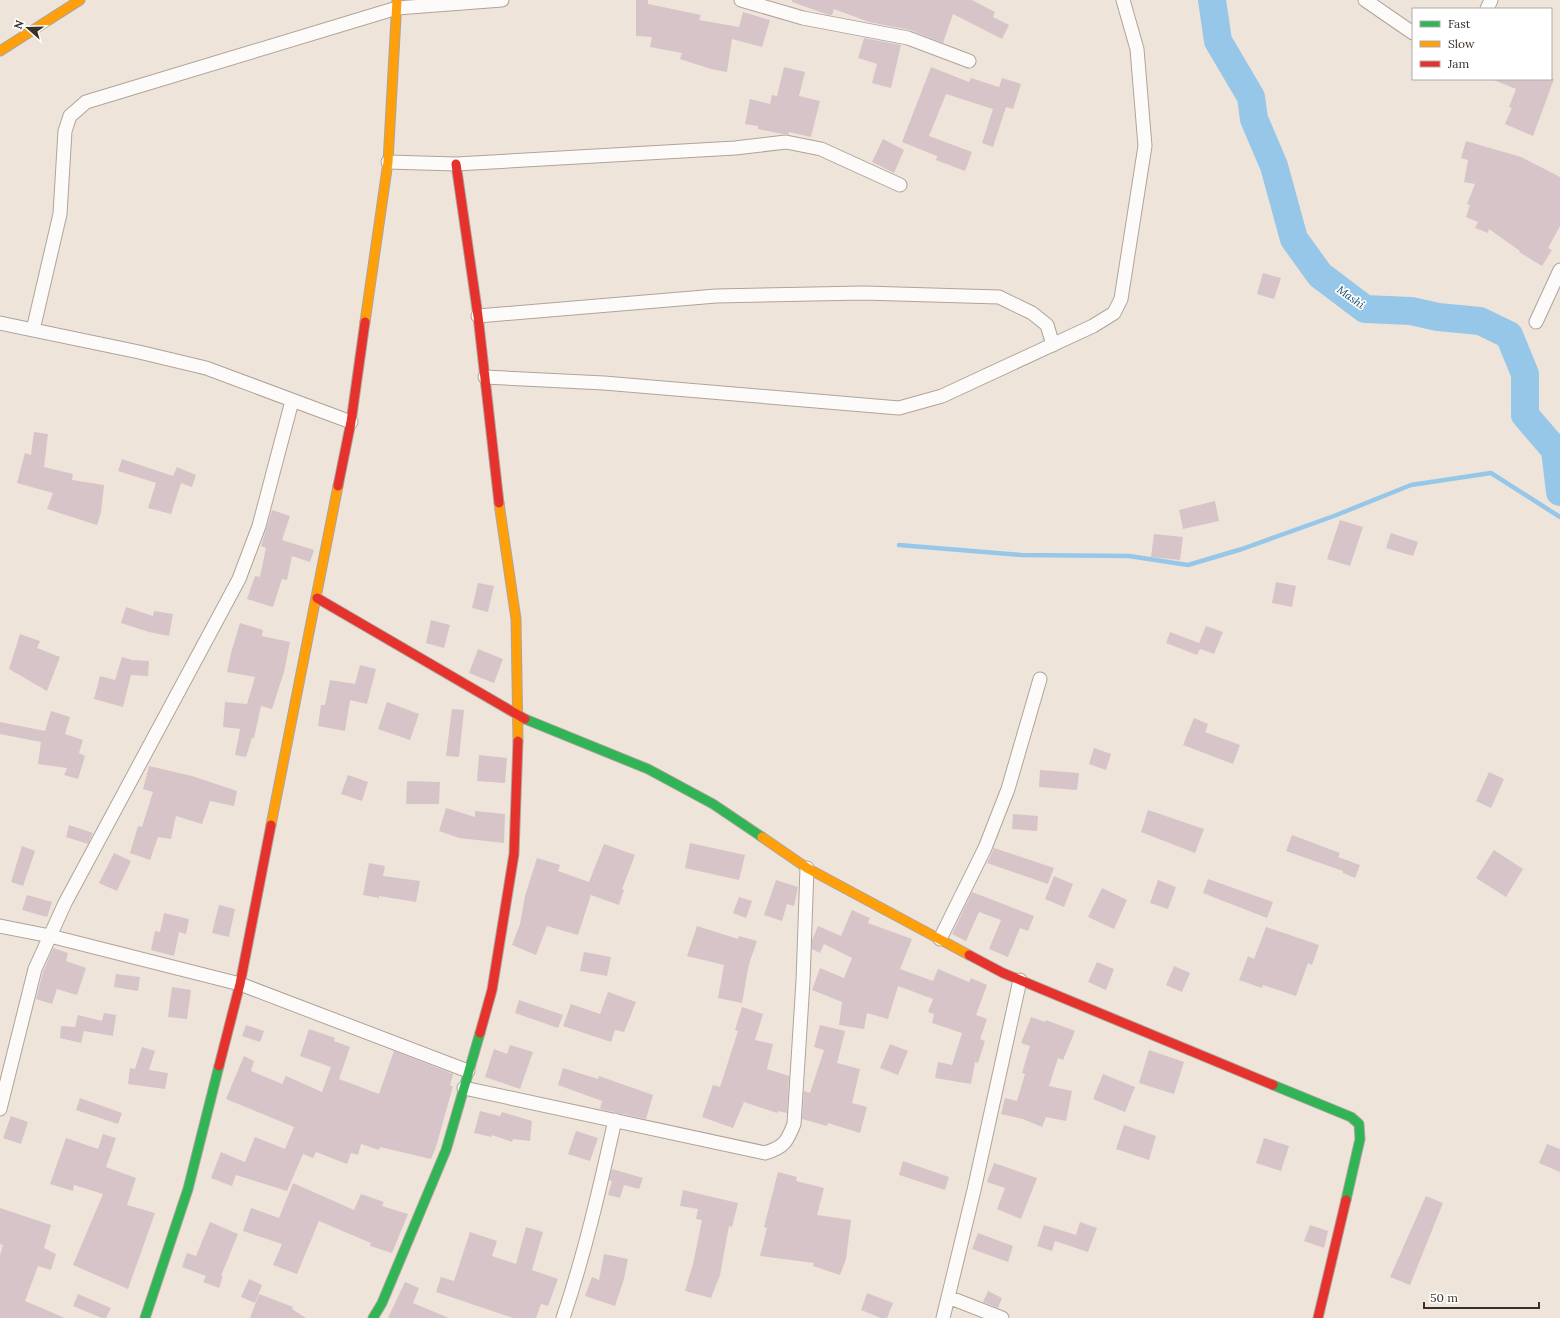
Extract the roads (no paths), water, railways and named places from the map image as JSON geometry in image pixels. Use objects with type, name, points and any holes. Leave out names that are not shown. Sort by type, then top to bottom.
[{"type":"street","points":[[0,50],[80,0]]},
{"type":"street","points":[[33,330],[60,214],[65,131],[70,116],[86,102],[397,4],[502,0]]},
{"type":"street","points":[[741,0],[803,18],[908,38],[969,61]]},
{"type":"street","points":[[485,377],[604,383],[899,408],[942,396],[1093,326],[1114,313],[1121,299],[1145,146],[1137,49],[1123,0]]},
{"type":"street","points":[[1365,0],[1412,32]]},
{"type":"street","points":[[145,1318],[188,1189],[240,984],[351,422],[388,162],[397,4]]},
{"type":"street","points":[[388,162],[456,164],[735,148],[786,142],[821,149],[900,185]]},
{"type":"street","points":[[373,1318],[382,1303],[446,1150],[492,990],[514,854],[518,716],[516,619],[496,482],[478,316],[456,164]]},
{"type":"street","points":[[1536,322],[1560,270]]},
{"type":"street","points":[[478,316],[716,296],[864,293],[1000,297],[1028,310],[1047,325],[1053,345]]},
{"type":"street","points":[[0,323],[139,352],[206,368],[351,422]]},
{"type":"street","points":[[0,1109],[35,969],[65,903],[239,579],[259,526],[292,401]]},
{"type":"street","points":[[317,598],[518,716],[648,769],[713,804],[807,868],[1003,973],[1351,1117],[1359,1124],[1360,1140],[1318,1318]]},
{"type":"street","points":[[940,939],[985,848],[1008,789],[1040,679]]},
{"type":"street","points":[[464,1088],[765,1153],[779,1149],[788,1139],[794,1124],[804,981],[807,868]]},
{"type":"street","points":[[0,926],[50,936],[240,984],[468,1071]]},
{"type":"street","points":[[943,1318],[974,1190],[1020,980]]},
{"type":"street","points":[[563,1318],[578,1274],[598,1199],[615,1120]]},
{"type":"street","points":[[948,1297],[1002,1318]]},
{"type":"waterway","name":"Mashi","points":[[1212,0],[1218,41],[1251,97],[1254,119],[1274,166],[1294,239],[1320,275],[1365,309],[1411,311],[1438,317],[1480,321],[1509,335],[1525,374],[1525,415],[1555,450],[1560,492]]},
{"type":"waterway","points":[[899,545],[1021,555],[1129,556],[1188,565],[1242,549],[1334,516],[1411,485],[1491,473],[1560,517]]}]
